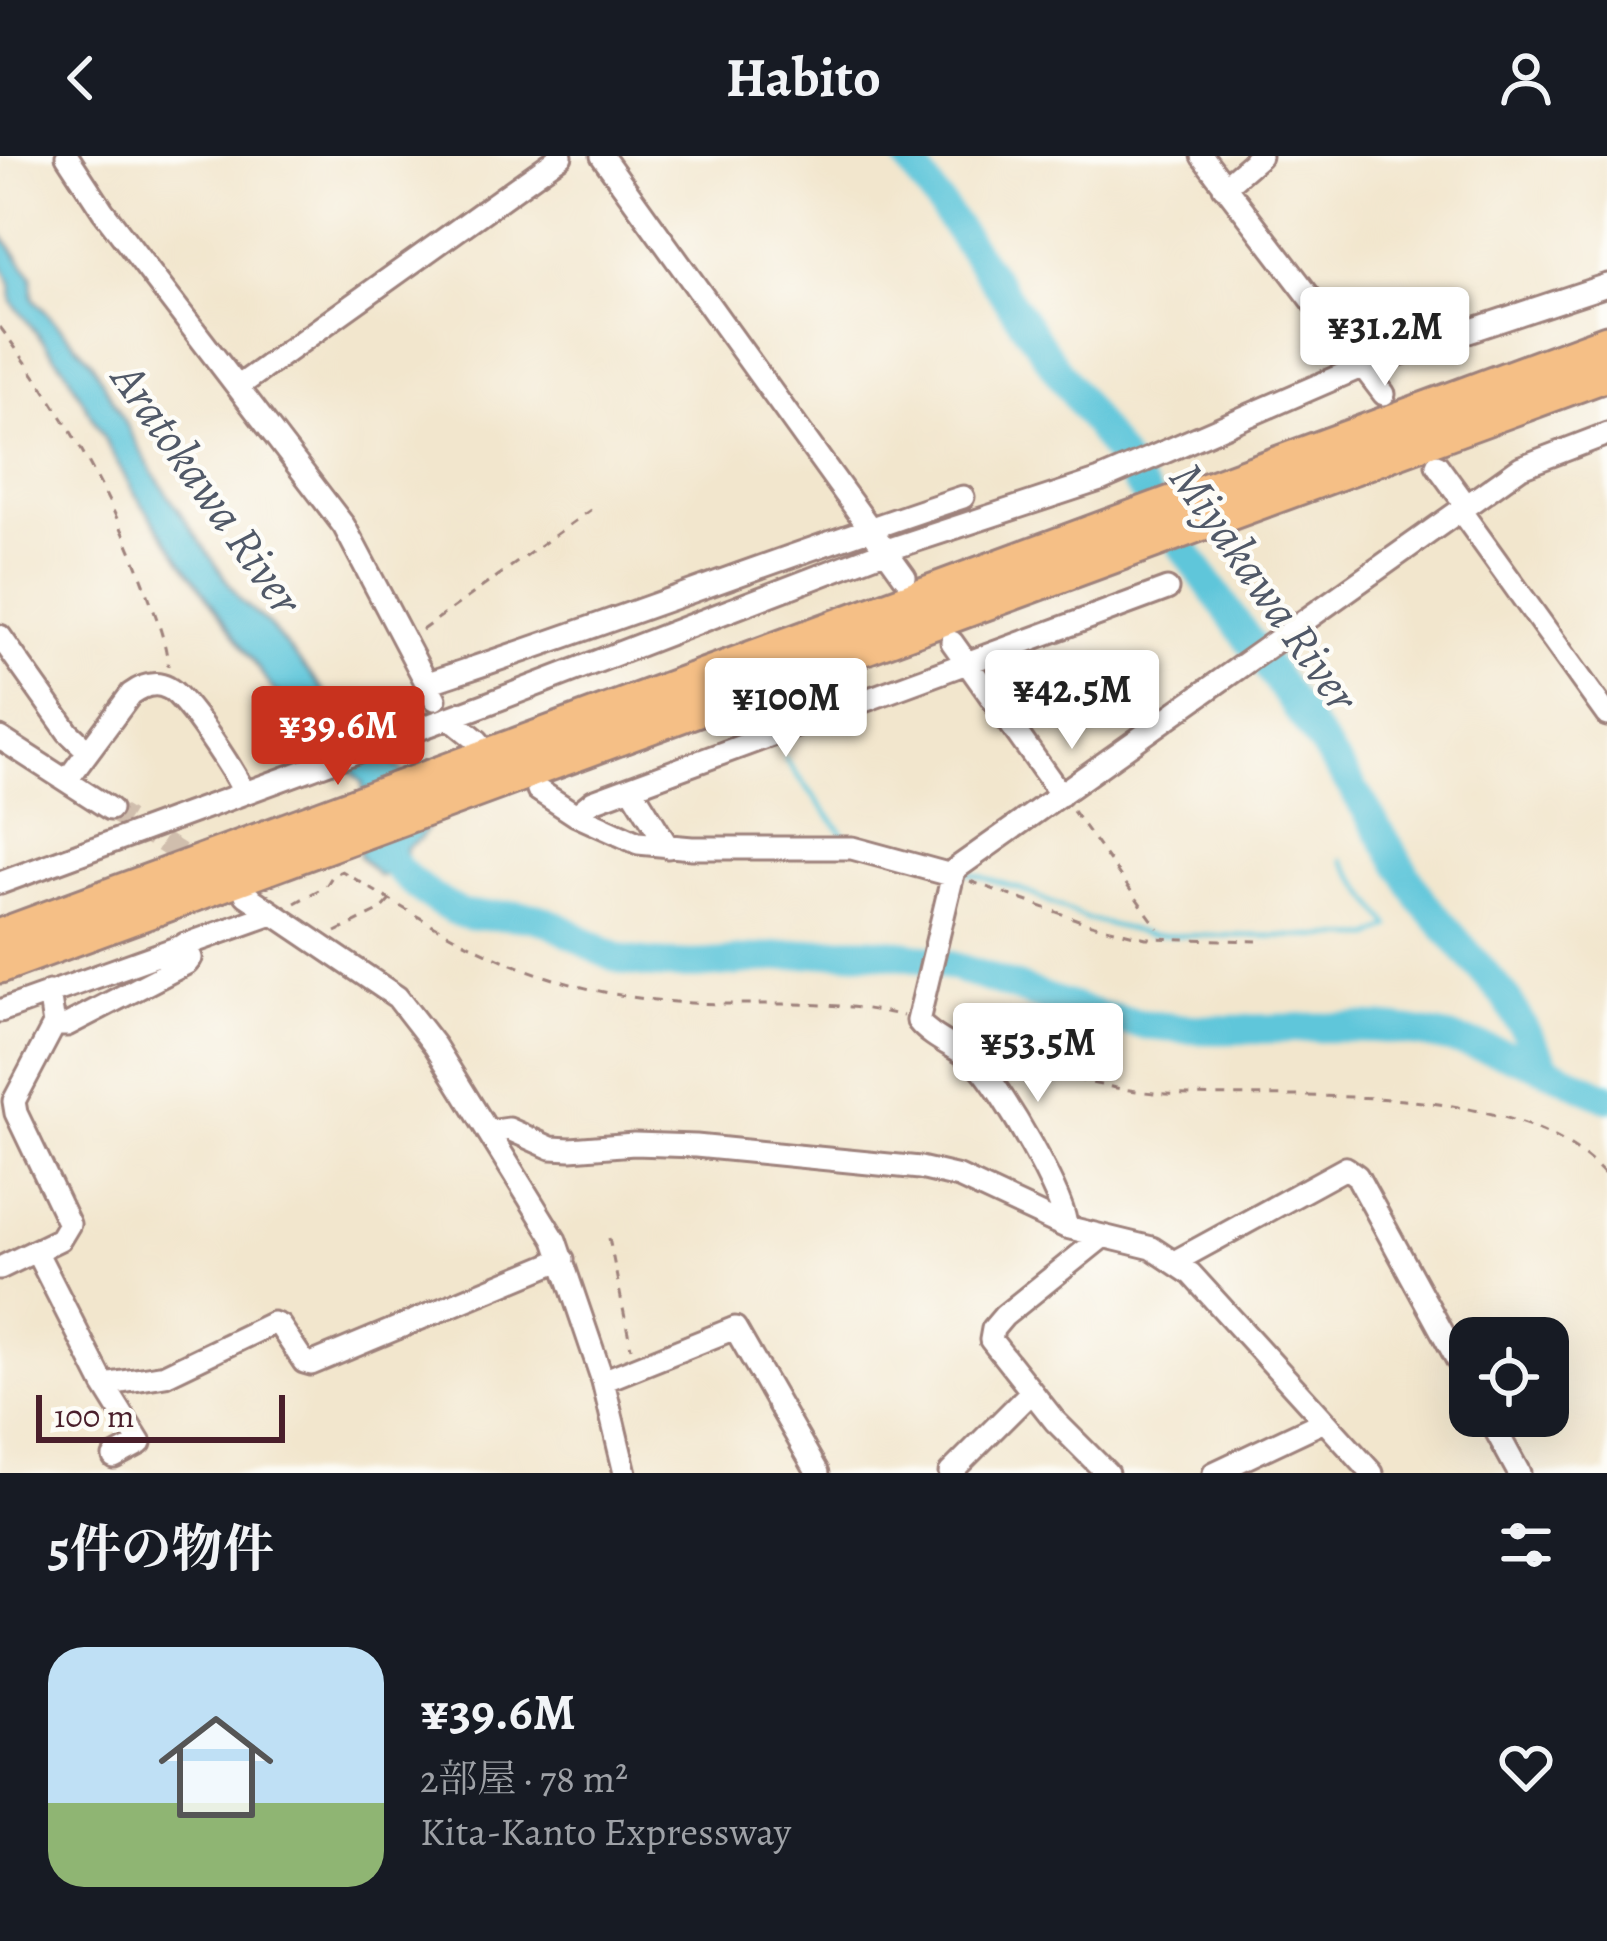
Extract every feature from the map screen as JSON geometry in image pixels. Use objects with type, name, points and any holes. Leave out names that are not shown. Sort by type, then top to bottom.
[{"type":"highway","points":[[1207,506],[1607,342]]},
{"type":"highway","points":[[0,967],[288,844],[472,752],[1607,374]]},
{"type":"highway","points":[[0,936],[494,784],[1126,535]]},
{"type":"street","points":[[67,156],[103,211],[344,526],[431,691],[868,526],[963,497]]},
{"type":"street","points":[[239,386],[561,156]]},
{"type":"street","points":[[602,156],[905,577]]},
{"type":"street","points":[[1202,156],[1384,394]]},
{"type":"street","points":[[1224,187],[1260,156]]},
{"type":"street","points":[[0,883],[886,550],[1100,481],[1364,366],[1607,285]]},
{"type":"street","points":[[1066,1227],[1052,1186],[995,1088],[965,1054],[921,1026],[917,1015],[950,885],[1061,795],[1521,467],[1607,434]]},
{"type":"street","points":[[1437,465],[1607,715]]},
{"type":"street","points":[[576,815],[584,806],[631,787],[1167,589]]},
{"type":"street","points":[[0,636],[68,732],[88,751]]},
{"type":"street","points":[[952,642],[1061,795]]},
{"type":"street","points":[[67,780],[131,694],[161,685],[180,696],[252,789]]},
{"type":"street","points":[[457,724],[472,752]]},
{"type":"street","points":[[0,738],[110,809]]},
{"type":"street","points":[[631,787],[668,847]]},
{"type":"street","points":[[538,790],[576,815],[638,843],[692,848],[852,848],[950,885]]},
{"type":"street","points":[[246,895],[397,997],[435,1046],[535,1204],[563,1259],[603,1382],[625,1473]]},
{"type":"street","points":[[0,1011],[272,914]]},
{"type":"street","points":[[54,1025],[67,1025],[187,963],[185,944]]},
{"type":"street","points":[[0,1268],[60,1239],[69,1224],[14,1101],[54,1025],[49,992]]},
{"type":"street","points":[[488,1132],[509,1129],[551,1148],[572,1150],[634,1144],[696,1146],[920,1168],[959,1178],[1066,1227],[1152,1248],[1176,1262],[1372,1473]]},
{"type":"street","points":[[1176,1262],[1346,1168],[1357,1176],[1449,1345]]},
{"type":"street","points":[[1101,1238],[993,1329],[991,1340],[1102,1472]]},
{"type":"street","points":[[36,1251],[104,1385],[140,1443],[114,1456]]},
{"type":"street","points":[[104,1385],[165,1375],[273,1323],[280,1326],[304,1362],[311,1364],[563,1259]]},
{"type":"street","points":[[603,1382],[735,1328],[818,1473]]},
{"type":"street","points":[[950,1473],[1031,1392]]},
{"type":"street","points":[[1214,1473],[1324,1421]]},
{"type":"street","points":[[1499,1437],[1519,1473]]},
{"type":"path","points":[[0,327],[55,402],[110,500],[167,653],[169,670],[161,685]]},
{"type":"path","points":[[406,638],[596,506]]},
{"type":"path","points":[[1061,795],[1158,928]]},
{"type":"path","points":[[950,885],[1146,938],[1257,941]]},
{"type":"path","points":[[323,947],[338,930],[376,914],[389,900]]},
{"type":"path","points":[[609,1238],[635,1369]]},
{"type":"water","points":[[0,232],[32,276],[33,298],[91,361],[153,473],[241,601],[268,624],[328,696],[404,774],[433,818],[420,839],[405,848],[406,869],[379,876],[359,856],[363,784],[301,712],[274,691],[133,491],[66,370],[12,302],[11,283],[0,263]]},
{"type":"waterway","name":"Miyakawa River","points":[[906,156],[1351,785],[1423,902],[1505,996],[1547,1069]]},
{"type":"waterway","points":[[785,759],[848,840]]},
{"type":"waterway","name":"Aratokawa River","points":[[389,837],[393,863],[448,907],[467,915],[540,919],[630,961],[700,964],[839,951],[910,956],[1092,1013],[1155,1026],[1373,1028],[1439,1037],[1531,1063],[1607,1097]]},
{"type":"waterway","points":[[963,871],[1020,889],[1087,919],[1151,935],[1372,937],[1390,926],[1342,860]]},
{"type":"waterway","points":[[1415,907],[1423,902]]},
{"type":"tunnel","points":[[110,809],[200,866]]}]
